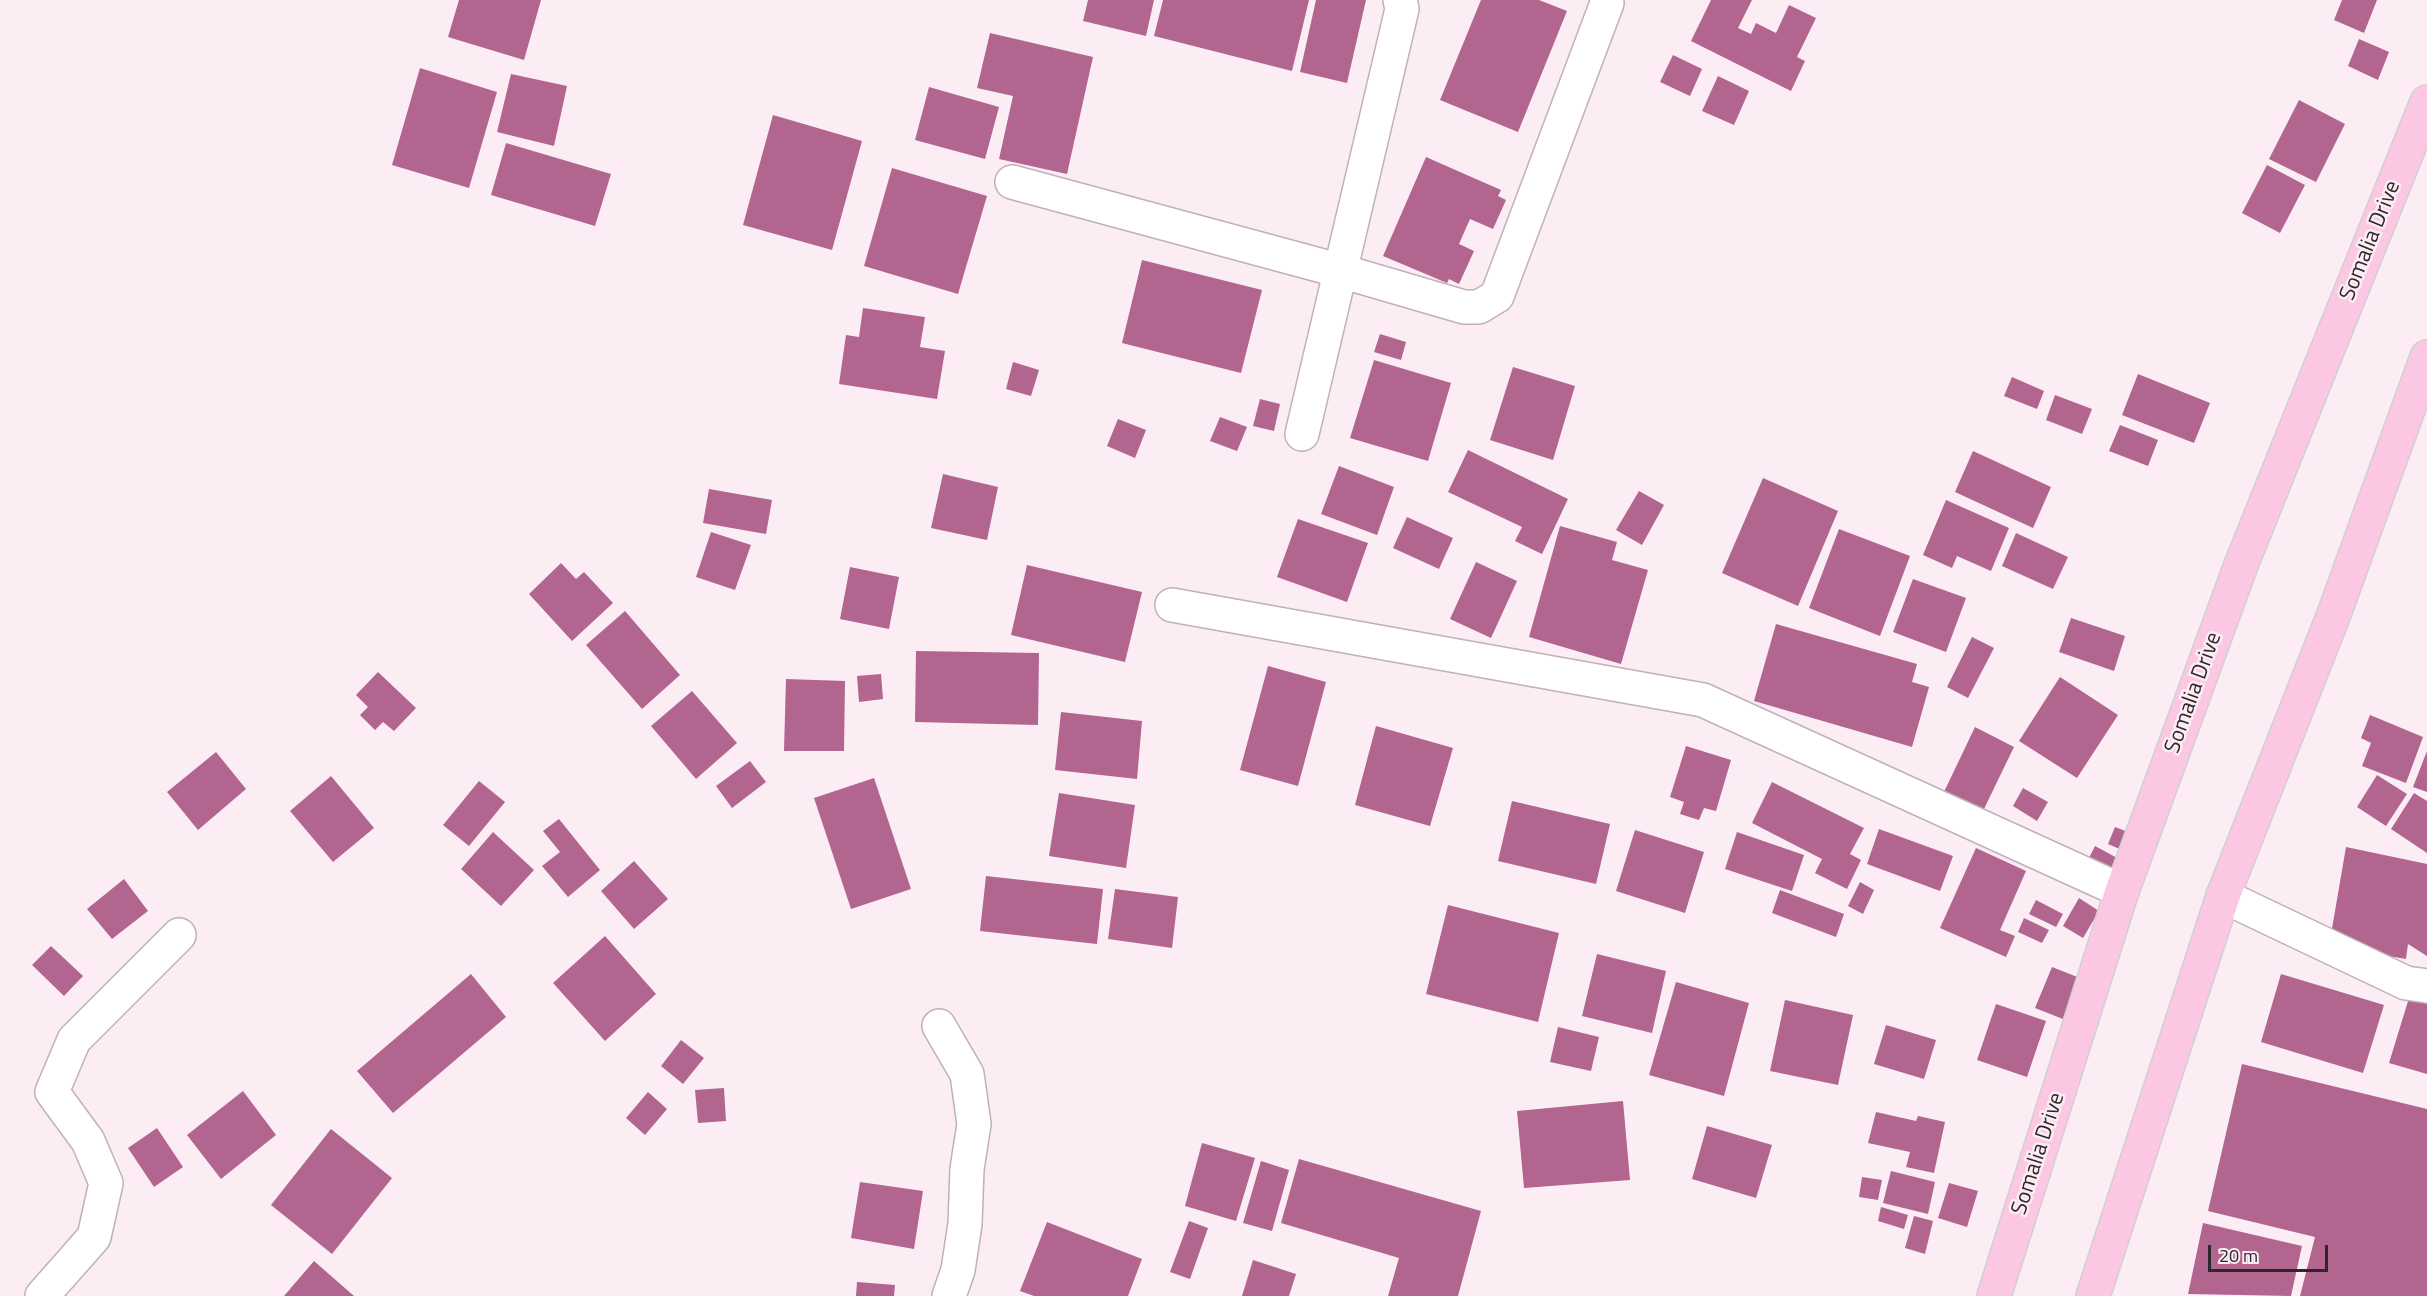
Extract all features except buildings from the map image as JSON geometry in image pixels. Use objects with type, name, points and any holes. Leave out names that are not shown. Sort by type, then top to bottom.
[{"type":"main road","name":"Somalia Drive","points":[[1994,1296],[2122,891],[2241,565],[2427,102]]},
{"type":"main road","points":[[2093,1296],[2223,896],[2334,614],[2427,357]]},
{"type":"street","points":[[1302,435],[1402,9],[1400,0]]},
{"type":"street","points":[[1012,182],[1341,271],[1464,307],[1479,307],[1497,296],[1607,3]]},
{"type":"street","points":[[1172,606],[1703,700],[2122,891]]},
{"type":"street","points":[[2223,896],[2406,983],[2427,986]]},
{"type":"street","points":[[42,1296],[94,1237],[106,1183],[88,1141],[52,1092],[74,1040],[178,935]]},
{"type":"street","points":[[939,1026],[967,1074],[974,1124],[967,1170],[965,1224],[958,1270],[949,1296]]}]
